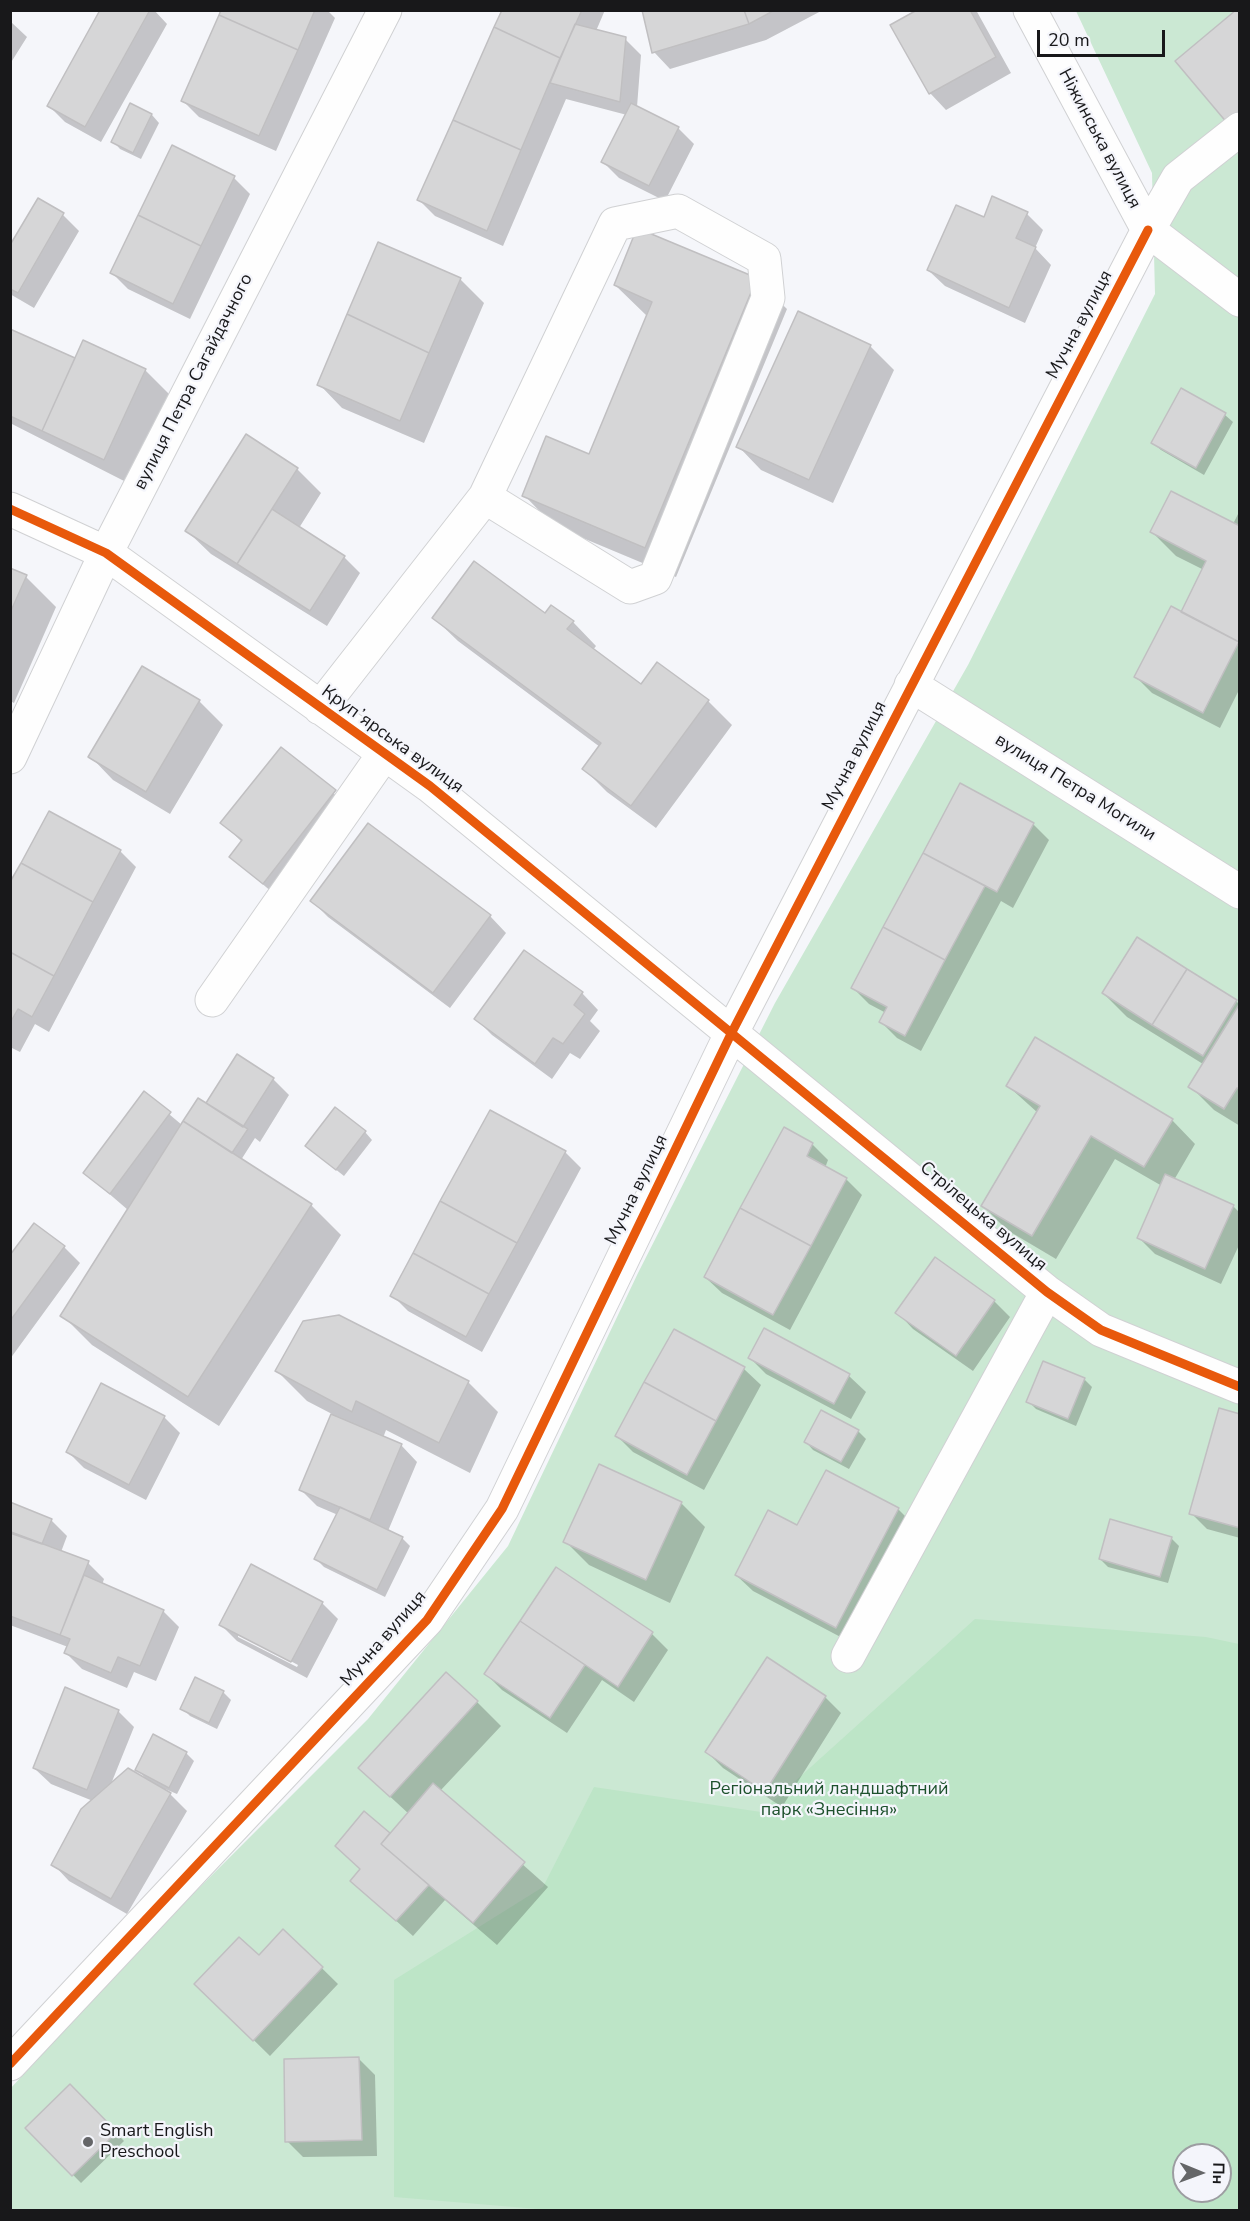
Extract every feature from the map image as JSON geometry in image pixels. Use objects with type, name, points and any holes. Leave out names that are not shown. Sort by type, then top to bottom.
[{"type":"street","name":"вулиця Петра Сагайдачного","points":[[10,757],[106,553],[385,10]]},
{"type":"street","name":"Ніжинська вулиця","points":[[1030,10],[1148,230],[1239,300]]},
{"type":"street","name":"Мучна вулиця","points":[[10,2064],[428,1620],[502,1509],[730,1034],[1148,230],[1178,178],[1239,129]]},
{"type":"street","points":[[320,708],[485,497],[615,224],[678,211],[764,259],[768,298],[655,578],[630,587],[485,497]]},
{"type":"street","name":"Крупʼярська вулиця","points":[[10,509],[106,553],[430,786],[730,1034]]},
{"type":"street","name":"вулиця Петра Могили","points":[[911,685],[1239,892]]},
{"type":"street","points":[[212,1000],[384,753]]},
{"type":"street","name":"Стрілецька вулиця","points":[[730,1034],[1047,1292],[1101,1330],[1239,1387]]},
{"type":"street","points":[[848,1656],[1047,1292]]},
{"type":"green space","name":"Регіональний ландшафтний парк «Знесіння»","points":[[1076,11],[1239,11],[1239,2210],[11,2210],[10,2089],[153,1934],[368,1719],[508,1546],[638,1273],[775,1003],[968,665],[1155,294],[1152,173]]},
{"type":"green space","points":[[975,1619],[1206,1637],[1239,1644],[1239,2210],[550,2210],[394,2197],[394,1980],[543,1887],[594,1787],[761,1812]]},
{"type":"building","points":[[100,10],[150,10],[85,127],[47,106]]},
{"type":"building","points":[[221,10],[315,10],[298,50],[219,15]]},
{"type":"building","points":[[502,10],[582,10],[560,58],[494,27]]},
{"type":"building","points":[[642,10],[744,10],[749,24],[652,53]]},
{"type":"building","points":[[744,10],[775,10],[749,24]]},
{"type":"building","points":[[917,10],[970,10],[996,57],[929,94],[890,25]]},
{"type":"building","points":[[1236,10],[1240,10],[1240,114],[1228,124],[1175,61]]},
{"type":"building","points":[[219,15],[298,50],[259,136],[181,101]]},
{"type":"building","points":[[575,24],[626,37],[620,102],[550,83]]},
{"type":"building","points":[[494,27],[560,58],[521,150],[453,120]]},
{"type":"building","points":[[130,103],[152,114],[133,153],[111,142]]},
{"type":"building","points":[[631,103],[679,127],[649,186],[601,162]]},
{"type":"building","points":[[453,120],[521,150],[487,231],[417,200]]},
{"type":"building","points":[[172,145],[235,176],[201,246],[138,215]]},
{"type":"building","points":[[992,196],[1028,212],[1016,238],[1036,247],[1009,308],[927,270],[956,205],[984,217]]},
{"type":"building","points":[[38,198],[64,213],[18,293],[10,289],[10,245]]},
{"type":"building","points":[[138,215],[201,246],[173,304],[110,273]]},
{"type":"building","points":[[637,228],[757,278],[645,548],[522,496],[546,436],[589,454],[652,302],[614,285]]},
{"type":"building","points":[[378,242],[461,278],[429,353],[347,314]]},
{"type":"building","points":[[798,311],[871,345],[809,480],[736,447]]},
{"type":"building","points":[[347,314],[429,353],[400,421],[317,385]]},
{"type":"building","points":[[10,329],[75,358],[42,431],[10,416]]},
{"type":"building","points":[[83,340],[146,369],[104,460],[42,431]]},
{"type":"building","points":[[1181,388],[1226,413],[1196,468],[1151,443]]},
{"type":"building","points":[[246,434],[298,468],[237,564],[185,531]]},
{"type":"building","points":[[1171,491],[1240,526],[1239,642],[1181,612],[1206,561],[1150,532]]},
{"type":"building","points":[[272,509],[345,556],[310,611],[237,564]]},
{"type":"building","points":[[474,561],[545,613],[551,605],[574,621],[567,629],[641,684],[657,662],[709,700],[631,806],[582,769],[601,743],[432,618]]},
{"type":"building","points":[[10,568],[27,575],[10,613]]},
{"type":"building","points":[[1171,606],[1239,642],[1203,713],[1134,677]]},
{"type":"building","points":[[142,666],[200,700],[146,792],[88,757]]},
{"type":"building","points":[[281,747],[336,790],[263,884],[229,857],[242,840],[220,823]]},
{"type":"building","points":[[960,783],[1034,823],[997,892],[923,853]]},
{"type":"building","points":[[49,811],[121,850],[93,902],[21,863]]},
{"type":"building","points":[[368,823],[491,915],[433,993],[310,901]]},
{"type":"building","points":[[923,853],[985,886],[945,960],[883,927]]},
{"type":"building","points":[[21,863],[93,902],[54,976],[10,952],[10,882]]},
{"type":"building","points":[[883,927],[945,960],[905,1036],[879,1022],[887,1007],[851,988]]},
{"type":"building","points":[[1137,937],[1187,969],[1152,1025],[1102,993]]},
{"type":"building","points":[[524,950],[583,992],[574,1005],[585,1014],[563,1044],[553,1038],[535,1064],[474,1019]]},
{"type":"building","points":[[10,952],[54,976],[32,1017],[18,1009],[10,1023]]},
{"type":"building","points":[[1187,969],[1237,1000],[1203,1056],[1152,1025]]},
{"type":"building","points":[[1240,1003],[1240,1089],[1237,1088],[1224,1109],[1188,1087]]},
{"type":"building","points":[[1035,1037],[1173,1119],[1144,1167],[1091,1136],[1032,1236],[981,1206],[1040,1106],[1006,1086]]},
{"type":"building","points":[[237,1054],[274,1078],[243,1127],[206,1103]]},
{"type":"building","points":[[144,1091],[171,1112],[110,1194],[83,1173]]},
{"type":"building","points":[[198,1098],[248,1129],[232,1153],[183,1121]]},
{"type":"building","points":[[335,1107],[366,1131],[336,1170],[305,1146]]},
{"type":"building","points":[[490,1110],[566,1151],[517,1243],[440,1201]]},
{"type":"building","points":[[183,1121],[312,1204],[188,1397],[60,1316]]},
{"type":"building","points":[[784,1127],[813,1143],[807,1156],[847,1178],[811,1246],[740,1208]]},
{"type":"building","points":[[1165,1174],[1234,1205],[1205,1269],[1137,1238]]},
{"type":"building","points":[[440,1201],[517,1243],[489,1294],[413,1253]]},
{"type":"building","points":[[740,1208],[811,1246],[773,1315],[704,1277]]},
{"type":"building","points":[[34,1223],[65,1246],[10,1321],[10,1255]]},
{"type":"building","points":[[413,1253],[489,1294],[466,1337],[390,1296]]},
{"type":"building","points":[[935,1257],[995,1300],[956,1356],[895,1313]]},
{"type":"building","points":[[339,1315],[469,1381],[439,1443],[356,1401],[352,1412],[275,1371],[303,1321]]},
{"type":"building","points":[[764,1328],[850,1374],[834,1404],[748,1358]]},
{"type":"building","points":[[674,1329],[745,1367],[716,1421],[644,1382]]},
{"type":"building","points":[[1043,1361],[1085,1378],[1068,1419],[1026,1402]]},
{"type":"building","points":[[644,1382],[716,1421],[687,1475],[615,1436]]},
{"type":"building","points":[[101,1383],[165,1416],[129,1485],[66,1452]]},
{"type":"building","points":[[1219,1408],[1240,1414],[1240,1528],[1189,1514]]},
{"type":"building","points":[[821,1410],[859,1430],[841,1462],[804,1442]]},
{"type":"building","points":[[331,1414],[402,1444],[370,1520],[299,1490]]},
{"type":"building","points":[[599,1464],[682,1502],[646,1580],[563,1542]]},
{"type":"building","points":[[826,1470],[899,1508],[836,1628],[735,1575],[768,1510],[797,1525]]},
{"type":"building","points":[[10,1502],[52,1519],[42,1544],[10,1533]]},
{"type":"building","points":[[340,1507],[403,1537],[377,1590],[314,1559]]},
{"type":"building","points":[[1110,1519],[1172,1537],[1160,1577],[1099,1559]]},
{"type":"building","points":[[11,1532],[89,1561],[60,1635],[10,1616]]},
{"type":"building","points":[[251,1564],[323,1602],[291,1662],[219,1625]]},
{"type":"building","points":[[556,1567],[653,1632],[618,1687],[520,1621]]},
{"type":"building","points":[[84,1575],[164,1610],[140,1666],[118,1657],[111,1673],[64,1653],[70,1639],[60,1635]]},
{"type":"building","points":[[520,1621],[585,1665],[550,1718],[484,1674]]},
{"type":"building","points":[[767,1657],[826,1696],[765,1792],[705,1752]]},
{"type":"building","points":[[446,1672],[478,1701],[390,1797],[358,1768]]},
{"type":"building","points":[[195,1677],[224,1691],[209,1723],[180,1709]]},
{"type":"building","points":[[65,1687],[119,1710],[87,1790],[33,1768]]},
{"type":"building","points":[[153,1734],[187,1752],[169,1788],[135,1770]]},
{"type":"building","points":[[128,1768],[171,1793],[111,1899],[51,1865],[81,1809]]},
{"type":"building","points":[[433,1783],[525,1862],[473,1923],[381,1844]]},
{"type":"building","points":[[364,1811],[390,1833],[381,1844],[429,1885],[396,1921],[350,1881],[360,1869],[335,1846]]},
{"type":"building","points":[[283,1929],[323,1967],[253,2041],[194,1984],[239,1937],[259,1955]]},
{"type":"building","points":[[359,2057],[362,2140],[285,2142],[284,2059]]},
{"type":"building","points":[[70,2084],[117,2132],[72,2176],[25,2128]]},
{"type":"cycle path","points":[[10,2064],[427,1620],[502,1509],[731,1034],[1148,230]]},
{"type":"cycle path","points":[[10,509],[106,553],[430,786],[1047,1292],[1101,1330],[1240,1387]]},
{"type":"place","name":"Smart English Preschool","points":[[88,2142]]}]
